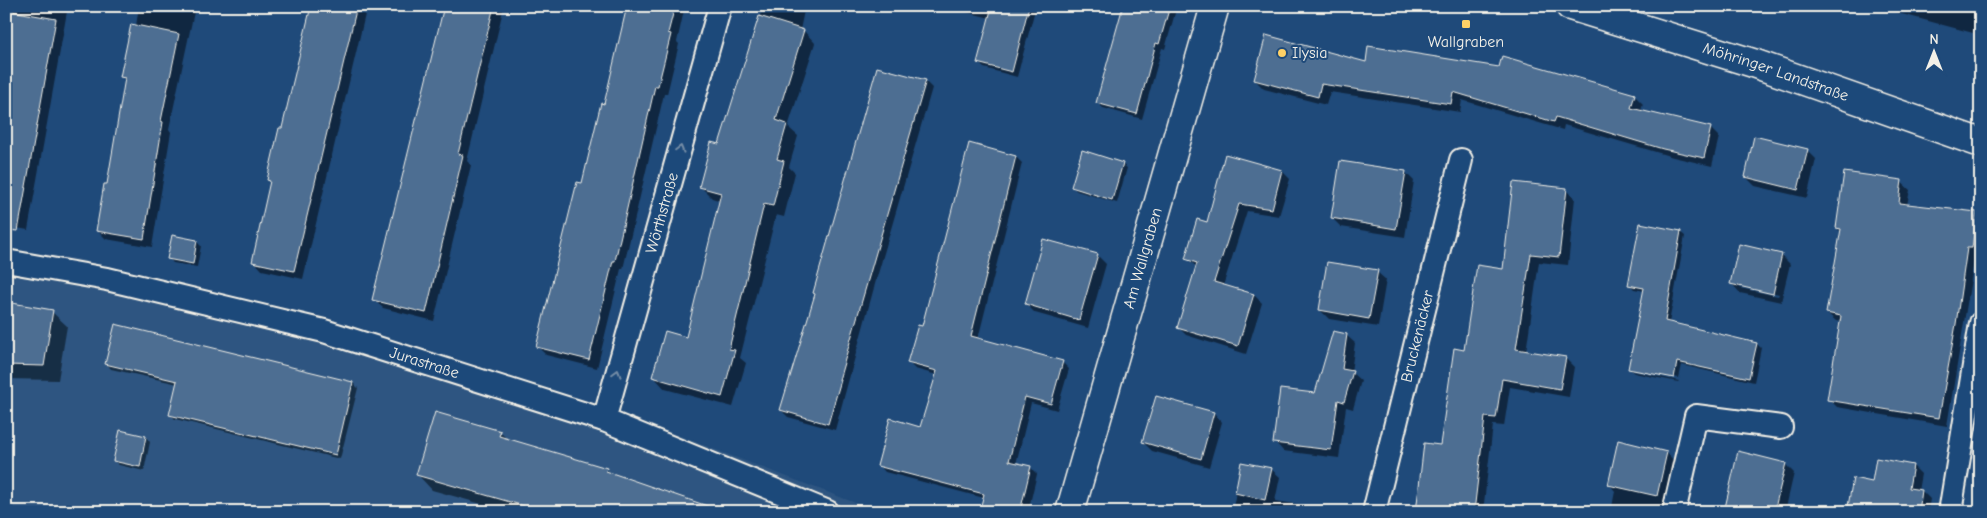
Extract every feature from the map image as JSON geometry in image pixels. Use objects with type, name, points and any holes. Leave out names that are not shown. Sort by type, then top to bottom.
[{"type":"street","name":"Wörthstraße","points":[[604,420],[720,6]]},
{"type":"street","name":"Am Wallgraben","points":[[1070,512],[1215,6]]},
{"type":"street","name":"Möhringer Landstraße","points":[[1570,6],[1745,60],[1981,143]]},
{"type":"street","name":"Bruckenäcker","points":[[1374,512],[1461,160]]},
{"type":"street","name":"Jurastraße","points":[[6,261],[106,279],[324,331],[604,420],[828,512]]},
{"type":"street","points":[[1950,512],[1981,322]]},
{"type":"street","points":[[1674,512],[1696,416],[1781,427]]},
{"type":"shaded area","points":[[6,248],[77,259],[328,321],[614,411],[853,502],[872,512],[6,512]]},
{"type":"building","points":[[311,6],[357,6],[294,271],[252,262],[270,181],[267,180],[279,128],[282,128]]},
{"type":"building","points":[[444,6],[494,6],[458,154],[463,155],[426,313],[372,300]]},
{"type":"building","points":[[627,6],[675,6],[668,33],[671,34],[658,86],[655,86],[615,261],[613,261],[589,360],[536,347],[577,182],[582,183],[601,103],[604,104]]},
{"type":"building","points":[[992,6],[1029,6],[1012,72],[977,63]]},
{"type":"building","points":[[1123,6],[1170,6],[1159,44],[1156,43],[1137,114],[1096,103]]},
{"type":"building","points":[[6,10],[56,19],[18,231],[6,230]]},
{"type":"building","points":[[759,16],[804,30],[776,120],[787,124],[777,159],[784,161],[773,206],[764,204],[729,349],[735,350],[722,397],[652,377],[665,331],[686,337],[721,193],[699,187],[711,142],[719,144]]},
{"type":"building","points":[[131,24],[179,34],[161,121],[163,122],[144,239],[96,231],[104,184],[107,184],[125,78],[120,77]]},
{"type":"building","points":[[1266,35],[1366,62],[1368,46],[1499,67],[1502,56],[1635,94],[1631,108],[1711,127],[1704,158],[1663,149],[1556,117],[1554,122],[1453,92],[1451,104],[1321,84],[1318,97],[1254,80]]},
{"type":"building","points":[[877,67],[926,80],[828,424],[780,410],[815,294],[813,293]]},
{"type":"building","points":[[1754,136],[1808,149],[1798,190],[1745,177]]},
{"type":"building","points":[[969,143],[1016,156],[971,336],[1063,361],[1051,404],[1025,397],[1009,461],[1031,466],[1020,512],[992,512],[980,509],[984,494],[877,466],[890,418],[920,427],[937,371],[907,363],[918,325],[922,326]]},
{"type":"building","points":[[1082,150],[1123,163],[1112,200],[1071,187]]},
{"type":"building","points":[[1225,154],[1282,170],[1272,209],[1239,204],[1214,282],[1254,294],[1238,346],[1177,328],[1197,263],[1185,259],[1197,219],[1207,222]]},
{"type":"building","points":[[1340,161],[1406,171],[1396,229],[1331,218]]},
{"type":"building","points":[[1844,172],[1902,180],[1899,203],[1977,212],[1972,248],[1967,248],[1939,418],[1827,400],[1841,316],[1826,313],[1841,229],[1836,228]]},
{"type":"building","points":[[1513,182],[1567,188],[1559,257],[1531,254],[1516,349],[1566,357],[1560,389],[1502,379],[1496,418],[1485,417],[1474,512],[1416,512],[1424,443],[1440,445],[1454,348],[1464,350],[1477,265],[1503,269]]},
{"type":"building","points":[[1640,223],[1681,231],[1665,321],[1757,343],[1749,378],[1677,362],[1674,378],[1628,369],[1644,288],[1628,285]]},
{"type":"building","points":[[172,235],[197,240],[193,264],[167,259]]},
{"type":"building","points":[[1043,239],[1098,254],[1079,320],[1025,304]]},
{"type":"building","points":[[1739,244],[1782,254],[1773,294],[1730,284]]},
{"type":"building","points":[[1327,262],[1378,270],[1369,319],[1319,310]]},
{"type":"building","points":[[6,302],[53,310],[44,366],[6,365]]},
{"type":"building","points":[[115,324],[353,382],[336,455],[169,415],[177,381],[105,364]]},
{"type":"building","points":[[1333,331],[1347,334],[1342,369],[1353,371],[1344,402],[1338,400],[1331,450],[1273,443],[1280,389],[1315,393]]},
{"type":"building","points":[[1156,396],[1214,412],[1201,459],[1142,442]]},
{"type":"building","points":[[435,412],[501,431],[499,436],[607,468],[606,471],[713,508],[712,512],[522,512],[524,506],[416,475]]},
{"type":"building","points":[[120,430],[146,436],[140,467],[113,461]]},
{"type":"building","points":[[1618,440],[1667,452],[1657,496],[1608,485]]},
{"type":"building","points":[[1738,451],[1786,463],[1774,512],[1724,512]]},
{"type":"building","points":[[1876,458],[1913,465],[1909,488],[1922,490],[1919,512],[1847,512],[1853,478],[1872,482]]},
{"type":"building","points":[[1241,462],[1272,468],[1265,500],[1235,493]]},
{"type":"place","name":"Wallgraben","points":[[1466,24]]},
{"type":"place","name":"Ilysia","points":[[1282,53]]}]
